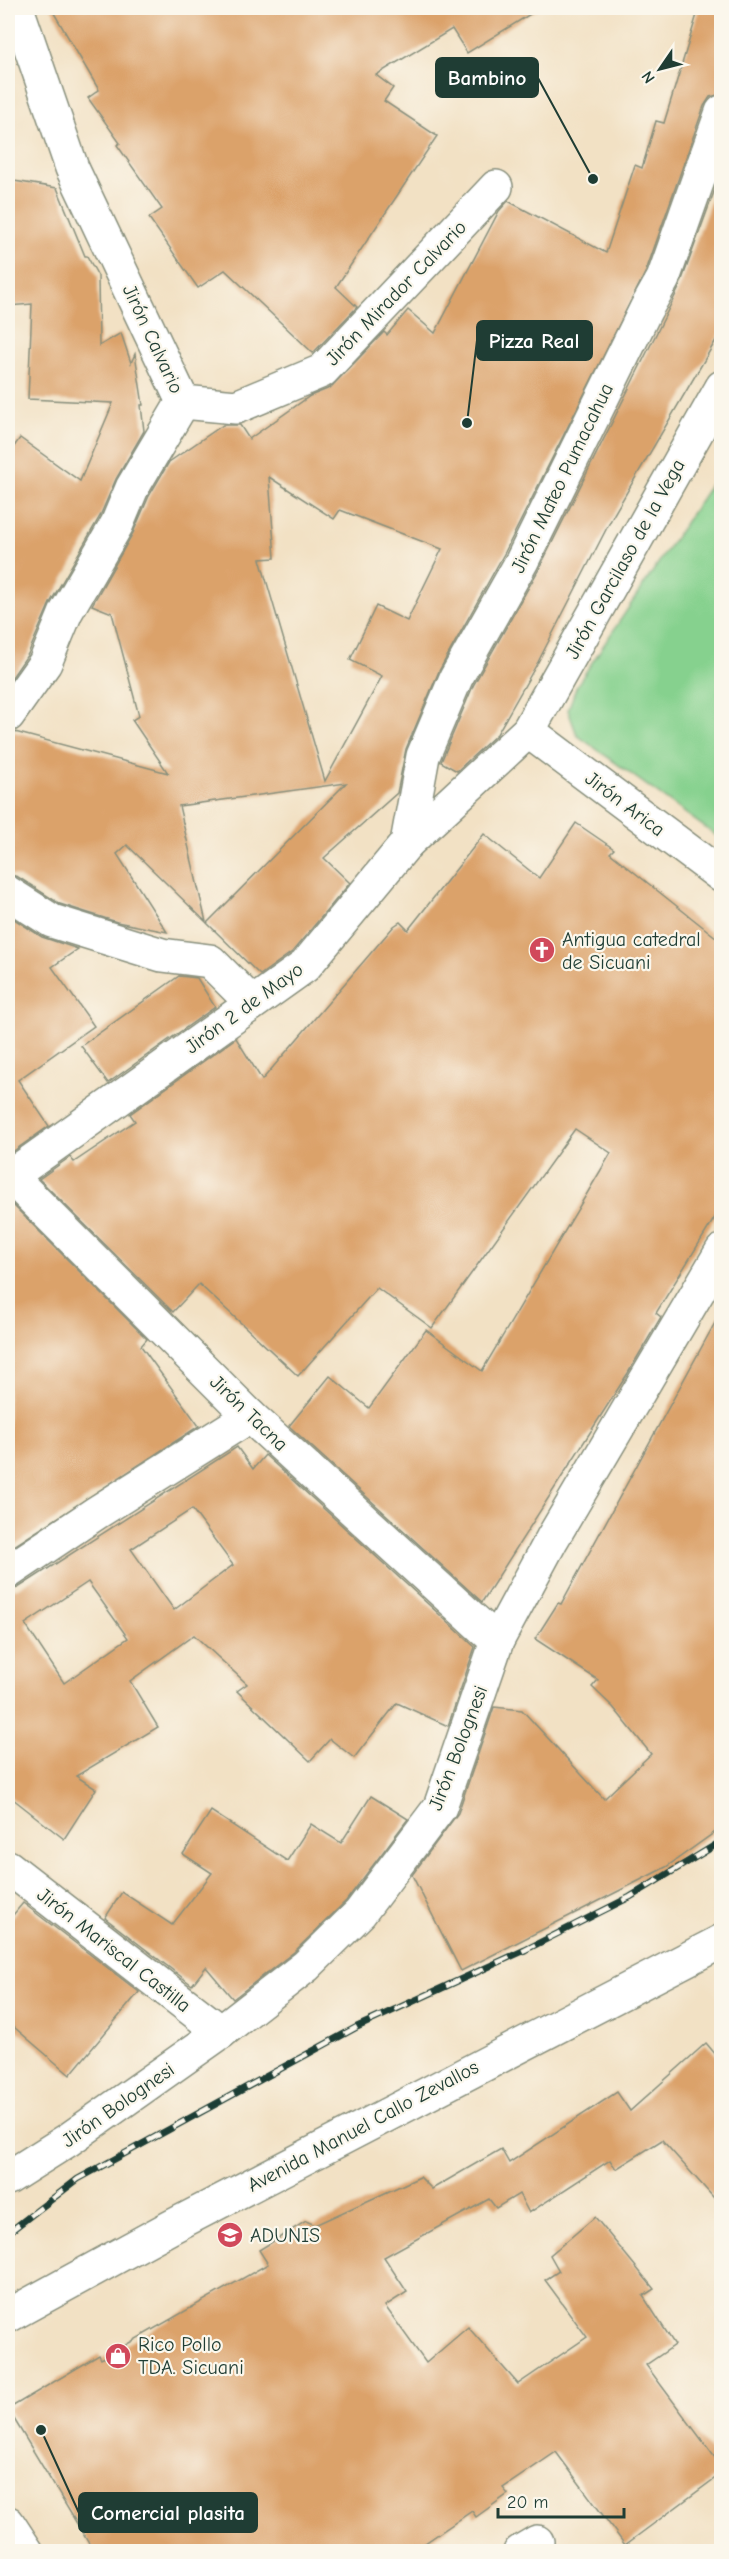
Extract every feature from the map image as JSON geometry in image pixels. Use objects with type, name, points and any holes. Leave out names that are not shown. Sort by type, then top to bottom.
[{"type":"street","name":"Jirón Calvario","points":[[8,715],[45,663],[66,612],[117,524],[132,488],[183,402],[72,168],[17,8]]},
{"type":"street","name":"Jirón Mateo Pumacahua","points":[[407,843],[423,756],[456,678],[522,561],[663,279],[722,112]]},
{"type":"street","name":"Jirón Mirador Calvario","points":[[183,402],[236,407],[322,371],[496,187]]},
{"type":"street","name":"Jirón Garcilaso de la Vega","points":[[528,731],[722,387]]},
{"type":"street","name":"Jirón 2 de Mayo","points":[[9,1177],[305,966],[407,843],[528,731]]},
{"type":"street","name":"Jirón Arica","points":[[528,731],[722,876]]},
{"type":"street","points":[[8,893],[52,921],[162,955],[210,961],[252,1003]]},
{"type":"street","name":"Jirón Tacna","points":[[9,1177],[250,1416],[497,1641]]},
{"type":"street","name":"Jirón Bolognesi","points":[[8,2178],[68,2140],[221,2032],[306,1966],[360,1913],[440,1807],[497,1641],[552,1539],[722,1251]]},
{"type":"street","points":[[8,1572],[96,1513],[250,1416]]},
{"type":"street","name":"Jirón Mariscal Castilla","points":[[8,1868],[221,2032]]},
{"type":"street","name":"Avenida Manuel Callo Zevallos","points":[[8,2316],[171,2227],[722,1941]]},
{"type":"street","points":[[8,2523],[27,2552]]},
{"type":"green space","points":[[721,469],[721,839],[577,735],[568,710],[577,685]]},
{"type":"building","points":[[51,8],[540,8],[467,53],[452,29],[376,75],[393,88],[384,101],[437,136],[336,287],[357,307],[313,353],[225,270],[198,288],[149,218],[162,209],[117,145],[120,143],[88,98],[99,90]]},
{"type":"building","points":[[699,8],[722,8],[722,94],[710,97],[704,106],[646,271],[505,552],[439,671],[406,749],[397,793],[324,858],[350,883],[292,952],[260,975],[207,923],[346,783],[179,806],[206,922],[127,845],[117,854],[167,932],[117,922],[60,904],[18,877],[8,874],[8,734],[15,732],[168,773],[132,720],[139,716],[112,613],[92,605],[133,533],[149,496],[169,462],[223,425],[240,425],[249,439],[310,396],[330,388],[384,332],[387,335],[408,310],[435,333],[499,211],[508,201],[606,253],[635,165],[642,168],[656,121],[664,123]],"holes":[[[269,477],[334,519],[340,510],[442,549],[407,621],[376,606],[350,660],[382,676],[325,781],[260,559],[275,558]]]},
{"type":"building","points":[[722,170],[722,330],[614,514],[538,662],[497,734],[457,771],[441,762],[473,686],[539,569],[679,288]]},
{"type":"building","points":[[8,180],[57,188],[85,256],[98,276],[99,346],[121,333],[131,363],[135,354],[143,405],[141,405],[144,431],[116,479],[100,516],[50,603],[28,654],[8,683],[8,455],[20,438],[80,481],[113,403],[28,399],[32,304],[8,306]]},
{"type":"building","points":[[576,823],[614,849],[610,853],[722,942],[722,1206],[656,1313],[661,1317],[628,1373],[482,1602],[289,1426],[330,1376],[369,1408],[426,1330],[482,1371],[611,1153],[575,1129],[432,1328],[377,1288],[298,1376],[199,1284],[173,1312],[39,1179],[70,1157],[74,1162],[135,1121],[130,1114],[236,1038],[262,1080],[394,926],[400,922],[408,930],[484,834],[539,878]]},
{"type":"building","points":[[8,915],[42,937],[78,949],[52,967],[94,1026],[18,1080],[49,1126],[8,1155]]},
{"type":"building","points":[[179,976],[197,978],[215,1007],[108,1083],[81,1046]]},
{"type":"building","points":[[8,1200],[147,1339],[141,1346],[199,1426],[8,1550]]},
{"type":"building","points":[[722,1310],[722,1827],[666,1867],[461,1971],[412,1875],[458,1813],[494,1707],[522,1710],[604,1799],[651,1754],[613,1707],[592,1687],[598,1680],[535,1639],[558,1603],[561,1604]]},
{"type":"building","points":[[237,1447],[253,1469],[265,1455],[475,1647],[448,1726],[397,1703],[354,1758],[330,1739],[310,1761],[237,1691],[247,1684],[194,1635],[130,1681],[158,1727],[76,1776],[96,1789],[64,1839],[8,1795],[8,1590],[18,1588]],"holes":[[[192,1509],[233,1565],[174,1610],[131,1549]],[[88,1582],[128,1638],[64,1683],[25,1624]]]},
{"type":"building","points":[[371,1796],[408,1819],[346,1901],[294,1952],[233,1999],[206,1967],[192,1985],[105,1918],[122,1892],[172,1925],[212,1873],[183,1854],[211,1811],[287,1861],[311,1824],[341,1843]]},
{"type":"building","points":[[23,1903],[139,1992],[70,2075],[8,2022],[8,1921]]},
{"type":"building","points":[[706,2043],[722,2062],[722,2207],[662,2140],[616,2169],[610,2160],[529,2213],[519,2194],[496,2208],[489,2199],[384,2257],[407,2292],[385,2306],[426,2363],[468,2327],[518,2384],[587,2337],[545,2280],[559,2271],[550,2255],[595,2217],[654,2289],[643,2296],[675,2345],[646,2365],[722,2467],[722,2473],[625,2545],[556,2452],[503,2488],[508,2494],[476,2517],[472,2511],[412,2552],[94,2552],[8,2409],[99,2355],[101,2359],[268,2264],[259,2250],[306,2221],[315,2225],[420,2177],[432,2189],[501,2149],[509,2163],[617,2092],[630,2111]]},
{"type":"railway","points":[[8,2233],[78,2179],[357,2027],[525,1950],[630,1897],[722,1841]]},
{"type":"place","name":"Bambino","points":[[593,179]]},
{"type":"place","name":"Pizza Real","points":[[467,423]]},
{"type":"place","name":"Antigua catedral de Sicuani","points":[[542,950]]},
{"type":"place","name":"ADUNIS","points":[[230,2235]]},
{"type":"place","name":"Rico Pollo TDA. Sicuani","points":[[118,2356]]},
{"type":"place","name":"Comercial plasita","points":[[41,2430]]}]
